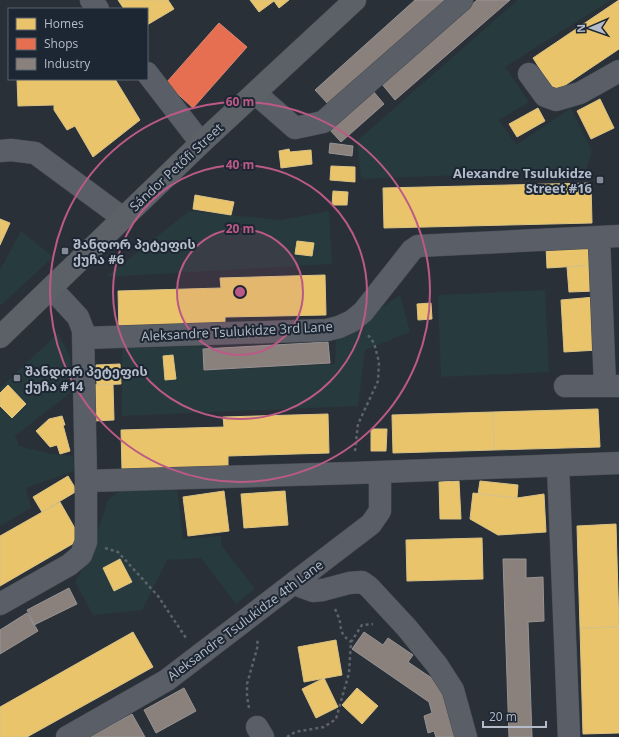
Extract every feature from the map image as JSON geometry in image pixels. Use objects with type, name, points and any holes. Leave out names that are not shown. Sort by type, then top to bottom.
[{"type":"main road","name":"Sándor Petőfi Street","points":[[0,337],[201,143],[355,0]]},
{"type":"street","points":[[91,0],[97,8]]},
{"type":"street","points":[[255,93],[295,128],[323,122],[462,0]]},
{"type":"street","points":[[529,74],[545,96],[556,100],[580,93],[619,71]]},
{"type":"street","points":[[148,74],[201,143]]},
{"type":"street","points":[[0,151],[10,150],[35,153],[122,218]]},
{"type":"street","points":[[566,386],[612,386],[609,237]]},
{"type":"street","name":"Aleksandre Tsulukidze 3rd Lane","points":[[83,338],[327,330],[339,327],[352,321],[363,312],[412,250],[418,246],[609,237]]},
{"type":"street","points":[[0,604],[69,565],[81,555],[86,542],[83,330],[78,317],[51,288]]},
{"type":"street","points":[[86,481],[619,463]]},
{"type":"street","points":[[558,466],[569,737]]},
{"type":"street","name":"Aleksandre Tsulukidze 4th Lane","points":[[67,737],[167,680],[241,623],[305,586],[371,524],[380,511],[380,472]]},
{"type":"street","points":[[305,586],[323,590],[349,583],[362,582],[369,587],[407,628],[437,665],[453,690],[466,737]]},
{"type":"path","points":[[354,473],[358,424],[378,381],[379,362],[374,344],[356,317]]},
{"type":"path","points":[[118,552],[158,596],[198,656]]},
{"type":"path","points":[[305,586],[334,607],[340,620],[340,628],[344,636],[351,642]]},
{"type":"path","points":[[241,623],[257,638],[258,645],[247,684],[247,696],[251,715],[260,732]]},
{"type":"path","points":[[286,737],[294,732],[324,727],[336,719],[349,673],[351,642],[362,625],[378,624]]},
{"type":"green space","points":[[518,0],[611,0],[505,67],[529,102],[499,120],[516,145],[571,108],[592,151],[586,170],[361,179],[357,141]]},
{"type":"green space","points":[[189,211],[281,220],[329,211],[332,264],[106,277]]},
{"type":"green space","points":[[21,231],[53,257],[0,306],[0,270]]},
{"type":"green space","points":[[545,290],[549,372],[441,377],[438,295]]},
{"type":"green space","points":[[400,295],[410,332],[365,350],[358,406],[122,416],[122,348],[215,346],[216,370],[335,364],[336,340]]},
{"type":"green space","points":[[58,333],[70,356],[70,393],[15,436],[19,446],[47,453],[73,456],[74,471],[26,488],[31,508],[0,526],[0,388]]},
{"type":"green space","points":[[177,485],[183,539],[221,536],[221,545],[255,589],[236,604],[201,558],[167,560],[142,610],[93,615],[75,582],[88,560],[108,500],[122,489]]},
{"type":"building: Homes","points":[[118,0],[168,0],[174,9],[148,24],[148,8],[123,8]]},
{"type":"building: Homes","points":[[250,0],[289,0],[279,8],[274,1],[259,12]]},
{"type":"building: Homes","points":[[619,0],[619,49],[555,92],[533,58]]},
{"type":"building: Homes","points":[[17,80],[116,80],[140,120],[93,157],[75,126],[67,130],[54,110],[54,105],[18,106]]},
{"type":"building: Homes","points":[[600,99],[614,128],[591,139],[577,111]]},
{"type":"building: Homes","points":[[538,108],[545,121],[517,137],[509,124]]},
{"type":"building: Homes","points":[[289,149],[290,152],[311,150],[312,164],[281,168],[279,151]]},
{"type":"building: Homes","points":[[331,166],[355,167],[355,182],[330,180]]},
{"type":"building: Homes","points":[[591,183],[592,223],[384,228],[383,188]]},
{"type":"building: Homes","points":[[333,191],[348,192],[347,205],[332,205]]},
{"type":"building: Homes","points":[[195,195],[234,202],[231,215],[193,209]]},
{"type":"building: Homes","points":[[0,219],[10,223],[0,245]]},
{"type":"building: Homes","points":[[297,241],[314,243],[312,256],[295,254]]},
{"type":"building: Homes","points":[[594,245],[595,265],[547,268],[546,247]]},
{"type":"building: Homes","points":[[595,265],[596,291],[569,292],[567,267]]},
{"type":"building: Homes","points":[[325,275],[326,315],[225,317],[225,328],[119,331],[118,291],[221,288],[220,278]]},
{"type":"building: Homes","points":[[595,297],[598,350],[564,352],[561,300]]},
{"type":"building: Homes","points":[[431,303],[432,319],[418,320],[417,304]]},
{"type":"building: Homes","points":[[173,355],[176,379],[165,380],[163,356]]},
{"type":"building: Homes","points":[[120,364],[121,384],[97,385],[96,365]]},
{"type":"building: Homes","points":[[113,384],[114,420],[93,421],[91,385]]},
{"type":"building: Homes","points":[[8,385],[26,404],[12,418],[0,406],[0,393]]},
{"type":"building: Homes","points":[[598,409],[600,447],[494,450],[493,412]]},
{"type":"building: Homes","points":[[493,412],[494,450],[393,453],[392,415]]},
{"type":"building: Homes","points":[[328,414],[329,453],[228,456],[228,467],[122,470],[121,430],[224,427],[223,417]]},
{"type":"building: Homes","points":[[62,416],[70,451],[60,454],[57,445],[50,447],[36,431],[49,419]]},
{"type":"building: Homes","points":[[371,429],[387,429],[386,451],[371,451]]},
{"type":"building: Homes","points":[[68,476],[77,491],[42,512],[33,497]]},
{"type":"building: Homes","points":[[459,481],[461,519],[440,519],[439,482]]},
{"type":"building: Homes","points":[[480,481],[518,485],[517,498],[478,494]]},
{"type":"building: Homes","points":[[224,491],[229,531],[188,536],[183,497]]},
{"type":"building: Homes","points":[[285,491],[288,525],[244,528],[241,494]]},
{"type":"building: Homes","points":[[473,493],[517,498],[544,494],[546,532],[498,535],[470,519]]},
{"type":"building: Homes","points":[[60,502],[81,539],[0,586],[0,536]]},
{"type":"building: Homes","points":[[616,524],[619,627],[580,628],[577,526]]},
{"type":"building: Homes","points":[[482,538],[483,579],[407,581],[406,540]]},
{"type":"building: Homes","points":[[120,559],[132,582],[114,591],[103,568]]},
{"type":"building: Homes","points":[[619,627],[619,733],[583,734],[580,628]]},
{"type":"building: Homes","points":[[133,632],[153,667],[27,737],[0,737],[0,707]]},
{"type":"building: Homes","points":[[336,640],[342,675],[304,682],[298,647]]},
{"type":"building: Homes","points":[[324,678],[338,707],[316,718],[302,689]]},
{"type":"building: Homes","points":[[357,688],[378,706],[362,724],[342,705]]},
{"type":"building: Shops","points":[[219,23],[247,47],[193,108],[166,83]]},
{"type":"building: Industry","points":[[415,0],[448,0],[330,106],[315,90]]},
{"type":"building: Industry","points":[[477,0],[510,0],[395,100],[381,83]]},
{"type":"building: Industry","points":[[373,91],[384,104],[341,142],[329,129]]},
{"type":"building: Industry","points":[[330,143],[353,146],[352,156],[329,153]]},
{"type":"building: Industry","points":[[328,342],[330,363],[204,370],[203,349]]},
{"type":"building: Industry","points":[[503,559],[526,559],[526,578],[543,577],[544,621],[528,622],[532,737],[509,737]]},
{"type":"building: Industry","points":[[69,588],[77,604],[34,625],[27,610]]},
{"type":"building: Industry","points":[[27,613],[38,631],[0,654],[0,630]]},
{"type":"building: Industry","points":[[364,632],[383,645],[388,638],[413,655],[408,662],[445,687],[462,737],[436,737],[434,731],[428,733],[424,716],[432,713],[429,702],[352,649]]},
{"type":"building: Industry","points":[[184,688],[196,711],[156,733],[144,710]]},
{"type":"building: Industry","points":[[132,714],[145,737],[89,737]]},
{"type":"place","name":"Alexandre Tsulukidze Street #16","points":[[600,180]]},
{"type":"place","name":"შანდორ პეტეფის ქუჩა #6","points":[[65,251]]},
{"type":"place","name":"შანდორ პეტეფის ქუჩა #14","points":[[17,378]]}]
